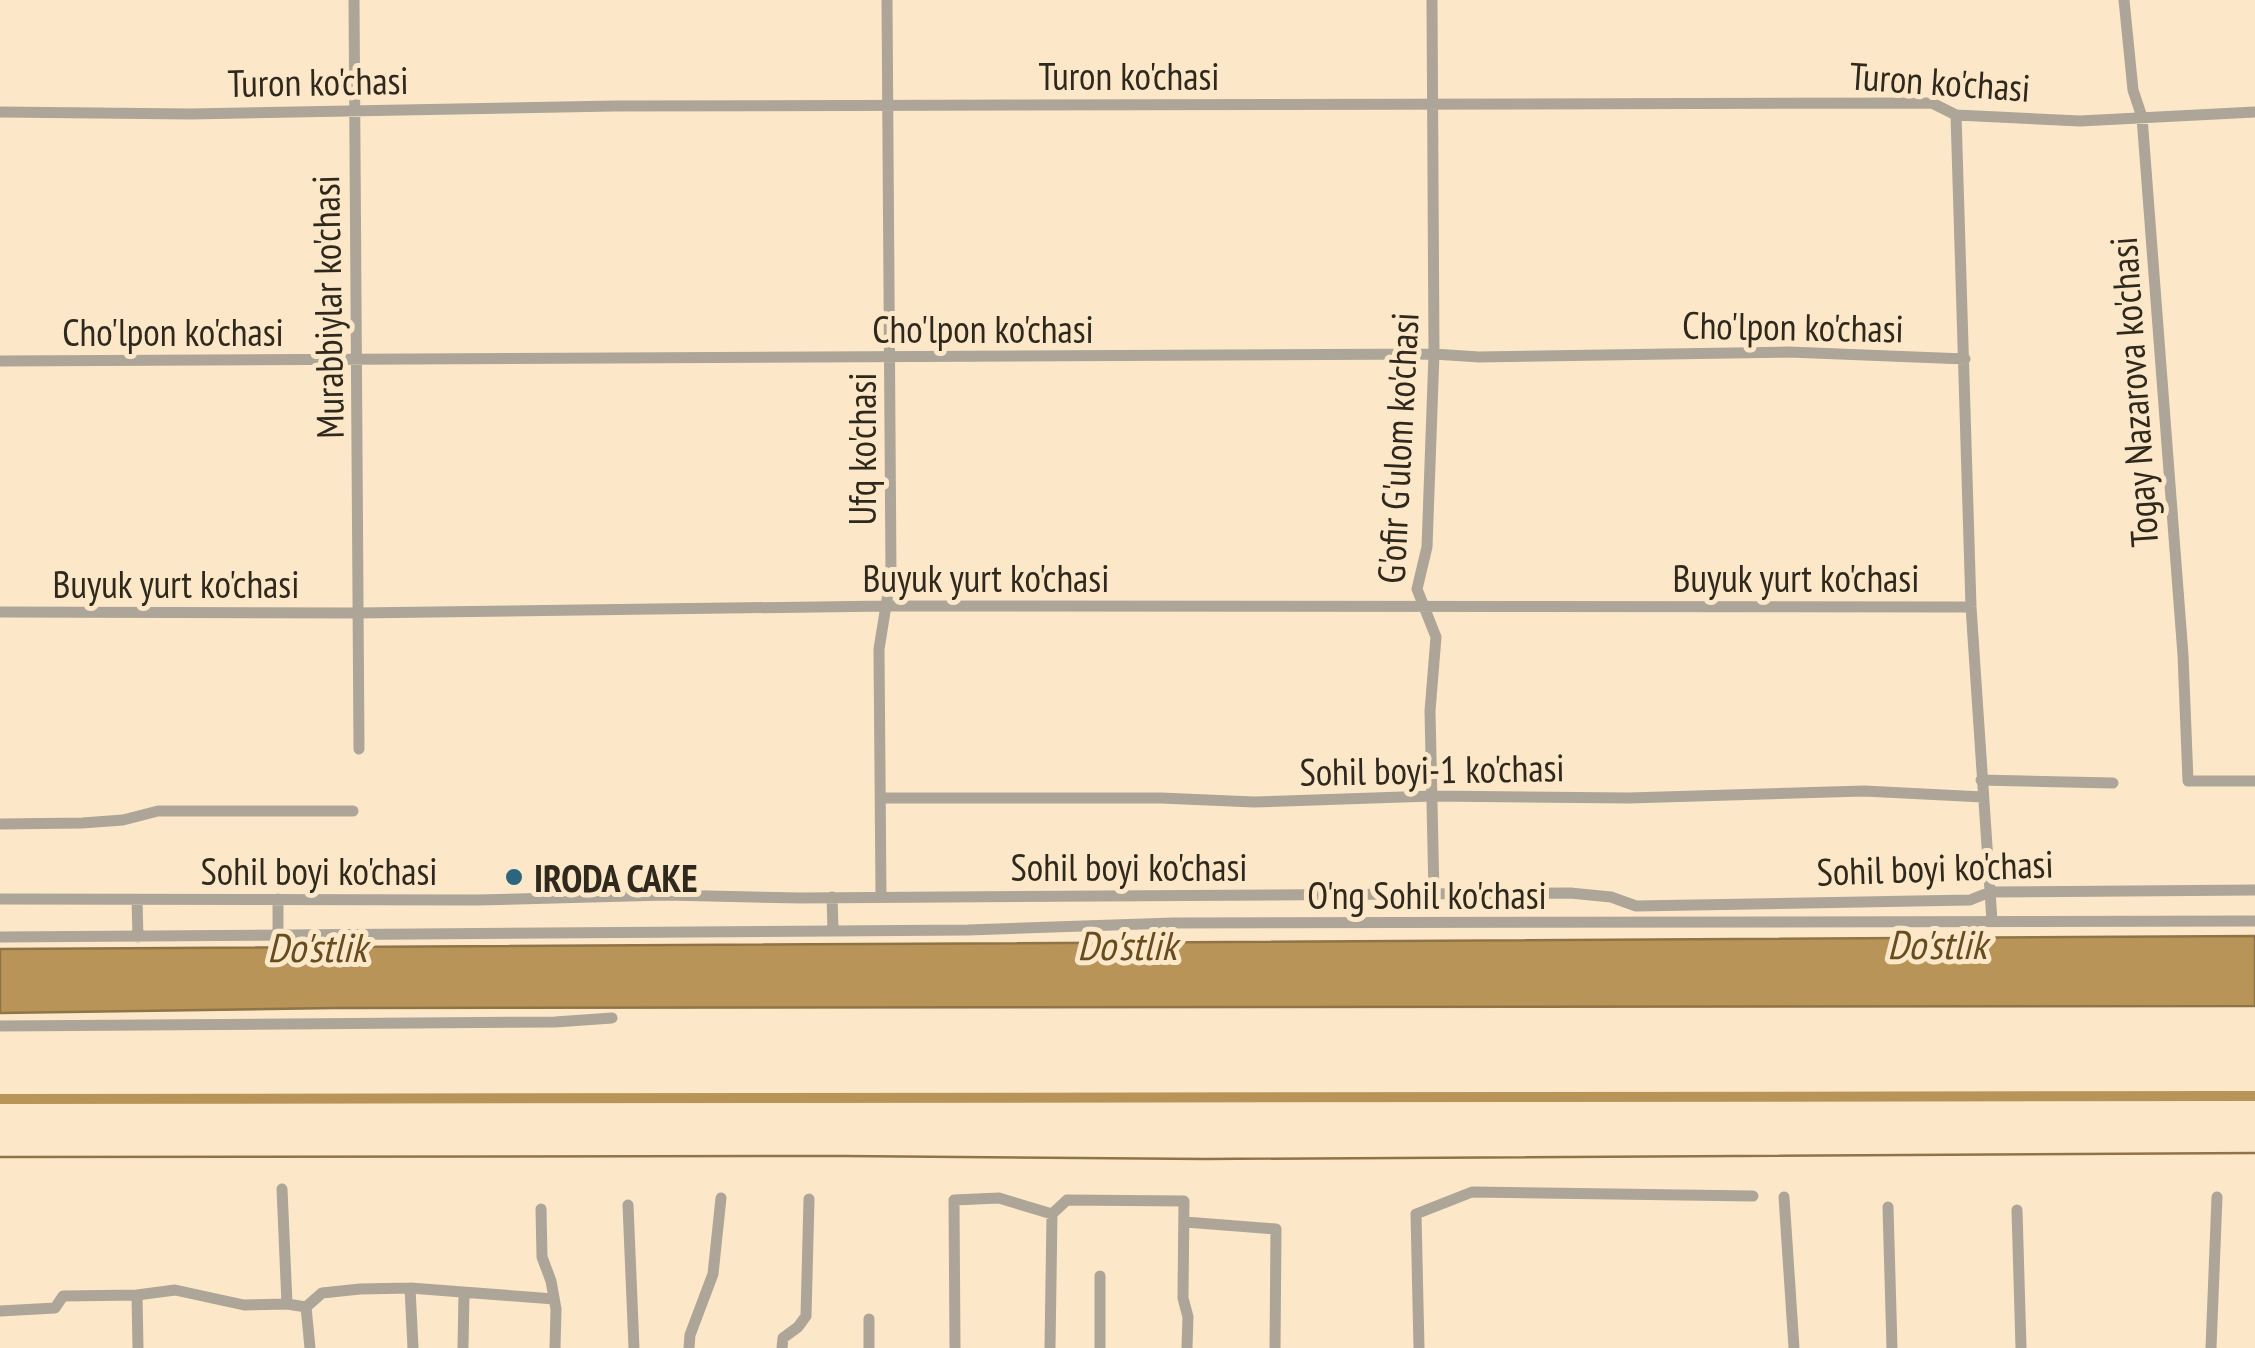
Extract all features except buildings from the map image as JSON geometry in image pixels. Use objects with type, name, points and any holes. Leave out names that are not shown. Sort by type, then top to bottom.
[{"type":"street","name":"Murabbiylar ko'chasi","points":[[354,0],[359,749]]},
{"type":"street","name":"Ufq ko'chasi","points":[[881,896],[879,649],[891,575],[887,0]]},
{"type":"street","name":"G'ofir G'ulom ko'chasi","points":[[1432,0],[1434,354],[1426,546],[1417,590],[1436,636],[1430,712],[1434,894]]},
{"type":"street","name":"Togay Nazarova ko'chasi","points":[[2124,0],[2133,90],[2142,118],[2184,656],[2188,781],[2255,782]]},
{"type":"street","name":"Turon ko'chasi","points":[[0,112],[190,114],[614,106],[889,108],[930,104],[1932,103],[1956,115],[2080,120],[2255,112]]},
{"type":"street","points":[[1956,115],[1972,607],[1992,922]]},
{"type":"street","name":"Cho'lpon ko'chasi","points":[[0,361],[1434,354],[1479,357],[1789,352],[1965,359]]},
{"type":"street","name":"Buyuk yurt ko'chasi","points":[[0,612],[356,613],[887,606],[1972,607]]},
{"type":"street","points":[[1981,780],[2113,783]]},
{"type":"street","name":"Sohil boyi-1 ko'chasi","points":[[881,798],[1254,802],[1864,791],[1983,797]]},
{"type":"street","points":[[0,824],[123,820],[158,810],[353,812]]},
{"type":"street","name":"Sohil boyi ko'chasi","points":[[0,899],[1570,894],[1612,896],[1636,906],[1970,900],[1990,892],[2255,890]]},
{"type":"street","points":[[832,897],[833,929]]},
{"type":"street","points":[[278,899],[278,936]]},
{"type":"street","points":[[137,900],[138,937]]},
{"type":"street","name":"O'ng Sohil ko'chasi","points":[[0,936],[968,930],[1173,924],[2255,920]]},
{"type":"street","points":[[0,1026],[555,1022],[612,1018]]},
{"type":"street","points":[[282,1189],[287,1304]]},
{"type":"street","points":[[1419,1348],[1416,1214],[1472,1192],[1753,1196]]},
{"type":"street","points":[[1784,1197],[1794,1348]]},
{"type":"street","points":[[2212,1348],[2217,1197]]},
{"type":"street","points":[[689,1348],[690,1335],[714,1274],[720,1198]]},
{"type":"street","points":[[955,1348],[954,1200],[999,1198],[1052,1214]]},
{"type":"street","points":[[782,1348],[782,1338],[798,1328],[806,1316],[809,1199]]},
{"type":"street","points":[[1050,1348],[1052,1214],[1067,1200],[1184,1201],[1187,1348]]},
{"type":"street","points":[[628,1205],[634,1348]]},
{"type":"street","points":[[1888,1207],[1892,1348]]},
{"type":"street","points":[[541,1210],[542,1257],[554,1299],[555,1348]]},
{"type":"street","points":[[2017,1210],[2021,1348]]},
{"type":"street","points":[[1185,1222],[1276,1229],[1275,1348]]},
{"type":"street","points":[[1100,1276],[1100,1348]]},
{"type":"street","points":[[306,1307],[322,1293],[410,1288],[554,1299]]},
{"type":"street","points":[[410,1288],[413,1348]]},
{"type":"street","points":[[0,1310],[54,1308],[64,1296],[175,1290],[244,1305],[306,1307]]},
{"type":"street","points":[[464,1293],[464,1348]]},
{"type":"street","points":[[137,1295],[138,1348]]},
{"type":"street","points":[[306,1307],[310,1348]]},
{"type":"street","points":[[868,1348],[869,1319]]},
{"type":"water","name":"Do'stlik","points":[[2255,936],[2255,1006],[333,1008],[0,1013],[0,949]]},
{"type":"waterway","points":[[0,1099],[2255,1096]]},
{"type":"waterway","points":[[0,1157],[1205,1159],[2255,1153]]},
{"type":"place","name":"IRODA CAKE","points":[[514,877]]}]
